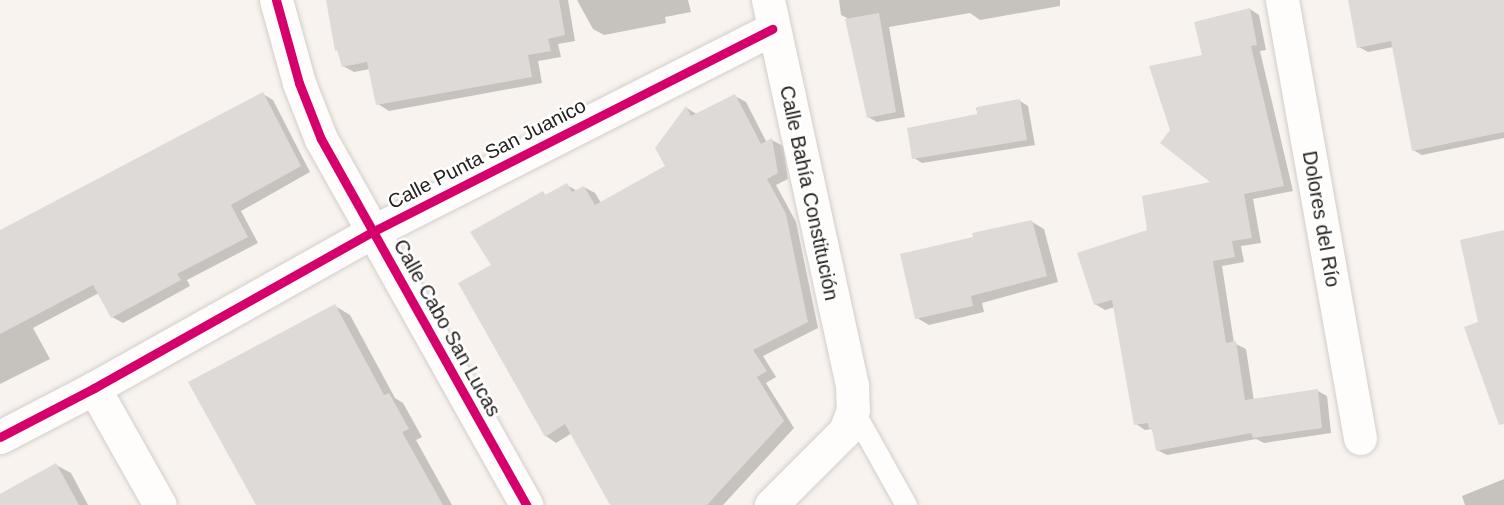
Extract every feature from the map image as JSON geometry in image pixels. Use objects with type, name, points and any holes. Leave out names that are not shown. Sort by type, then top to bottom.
[{"type":"street","name":"Calle Cabo San Lucas","points":[[276,0],[299,83],[321,139],[526,505]]},
{"type":"street","name":"Dolores del Río","points":[[1282,0],[1360,438]]},
{"type":"street","name":"Calle Punta San Juanico","points":[[0,437],[94,388],[372,232],[770,15]]},
{"type":"street","name":"Calle Bahía Constitución","points":[[770,15],[852,397]]},
{"type":"street","points":[[94,388],[160,505]]},
{"type":"street","points":[[771,505],[845,431],[852,397]]},
{"type":"lane","points":[[852,397],[906,505]]},
{"type":"building","points":[[326,0],[559,0],[565,35],[548,39],[551,51],[528,55],[532,77],[376,105],[367,62],[342,67],[337,50],[335,51]]},
{"type":"building","points":[[1348,0],[1504,0],[1504,132],[1412,151],[1391,41],[1357,48]]},
{"type":"building","points":[[1250,8],[1257,45],[1251,46],[1284,186],[1244,194],[1252,238],[1232,241],[1235,257],[1213,261],[1226,343],[1236,341],[1245,400],[1318,389],[1322,428],[1253,438],[1251,433],[1156,451],[1152,428],[1149,429],[1148,423],[1134,425],[1112,300],[1094,305],[1077,253],[1147,230],[1142,196],[1210,182],[1160,143],[1170,130],[1149,66],[1202,55],[1194,22]]},
{"type":"building","points":[[879,13],[896,112],[867,118],[845,19]]},
{"type":"building","points":[[263,92],[301,166],[231,205],[248,237],[177,274],[181,280],[111,318],[93,285],[0,334],[0,230]]},
{"type":"building","points":[[735,94],[761,144],[772,138],[778,173],[767,179],[786,214],[808,322],[753,350],[767,371],[757,377],[784,421],[707,505],[610,505],[565,424],[545,437],[458,283],[491,265],[470,232],[543,191],[545,195],[567,183],[572,192],[584,186],[595,205],[665,166],[655,148],[686,106],[691,116]]},
{"type":"building","points":[[1020,99],[1027,140],[912,159],[907,128],[977,114],[977,107]]},
{"type":"building","points":[[1032,220],[1047,276],[971,296],[973,306],[915,319],[900,254],[973,237],[972,233]]},
{"type":"building","points":[[1504,230],[1504,424],[1499,425],[1464,327],[1478,322],[1460,240]]},
{"type":"building","points":[[335,304],[384,395],[389,393],[409,429],[402,432],[443,505],[256,505],[188,382]]},
{"type":"building","points":[[56,463],[79,505],[0,505],[0,494]]},
{"type":"cycle path","points":[[276,0],[299,83],[321,139],[526,505]]},
{"type":"cycle path","points":[[0,437],[94,388],[372,232],[773,29]]}]
